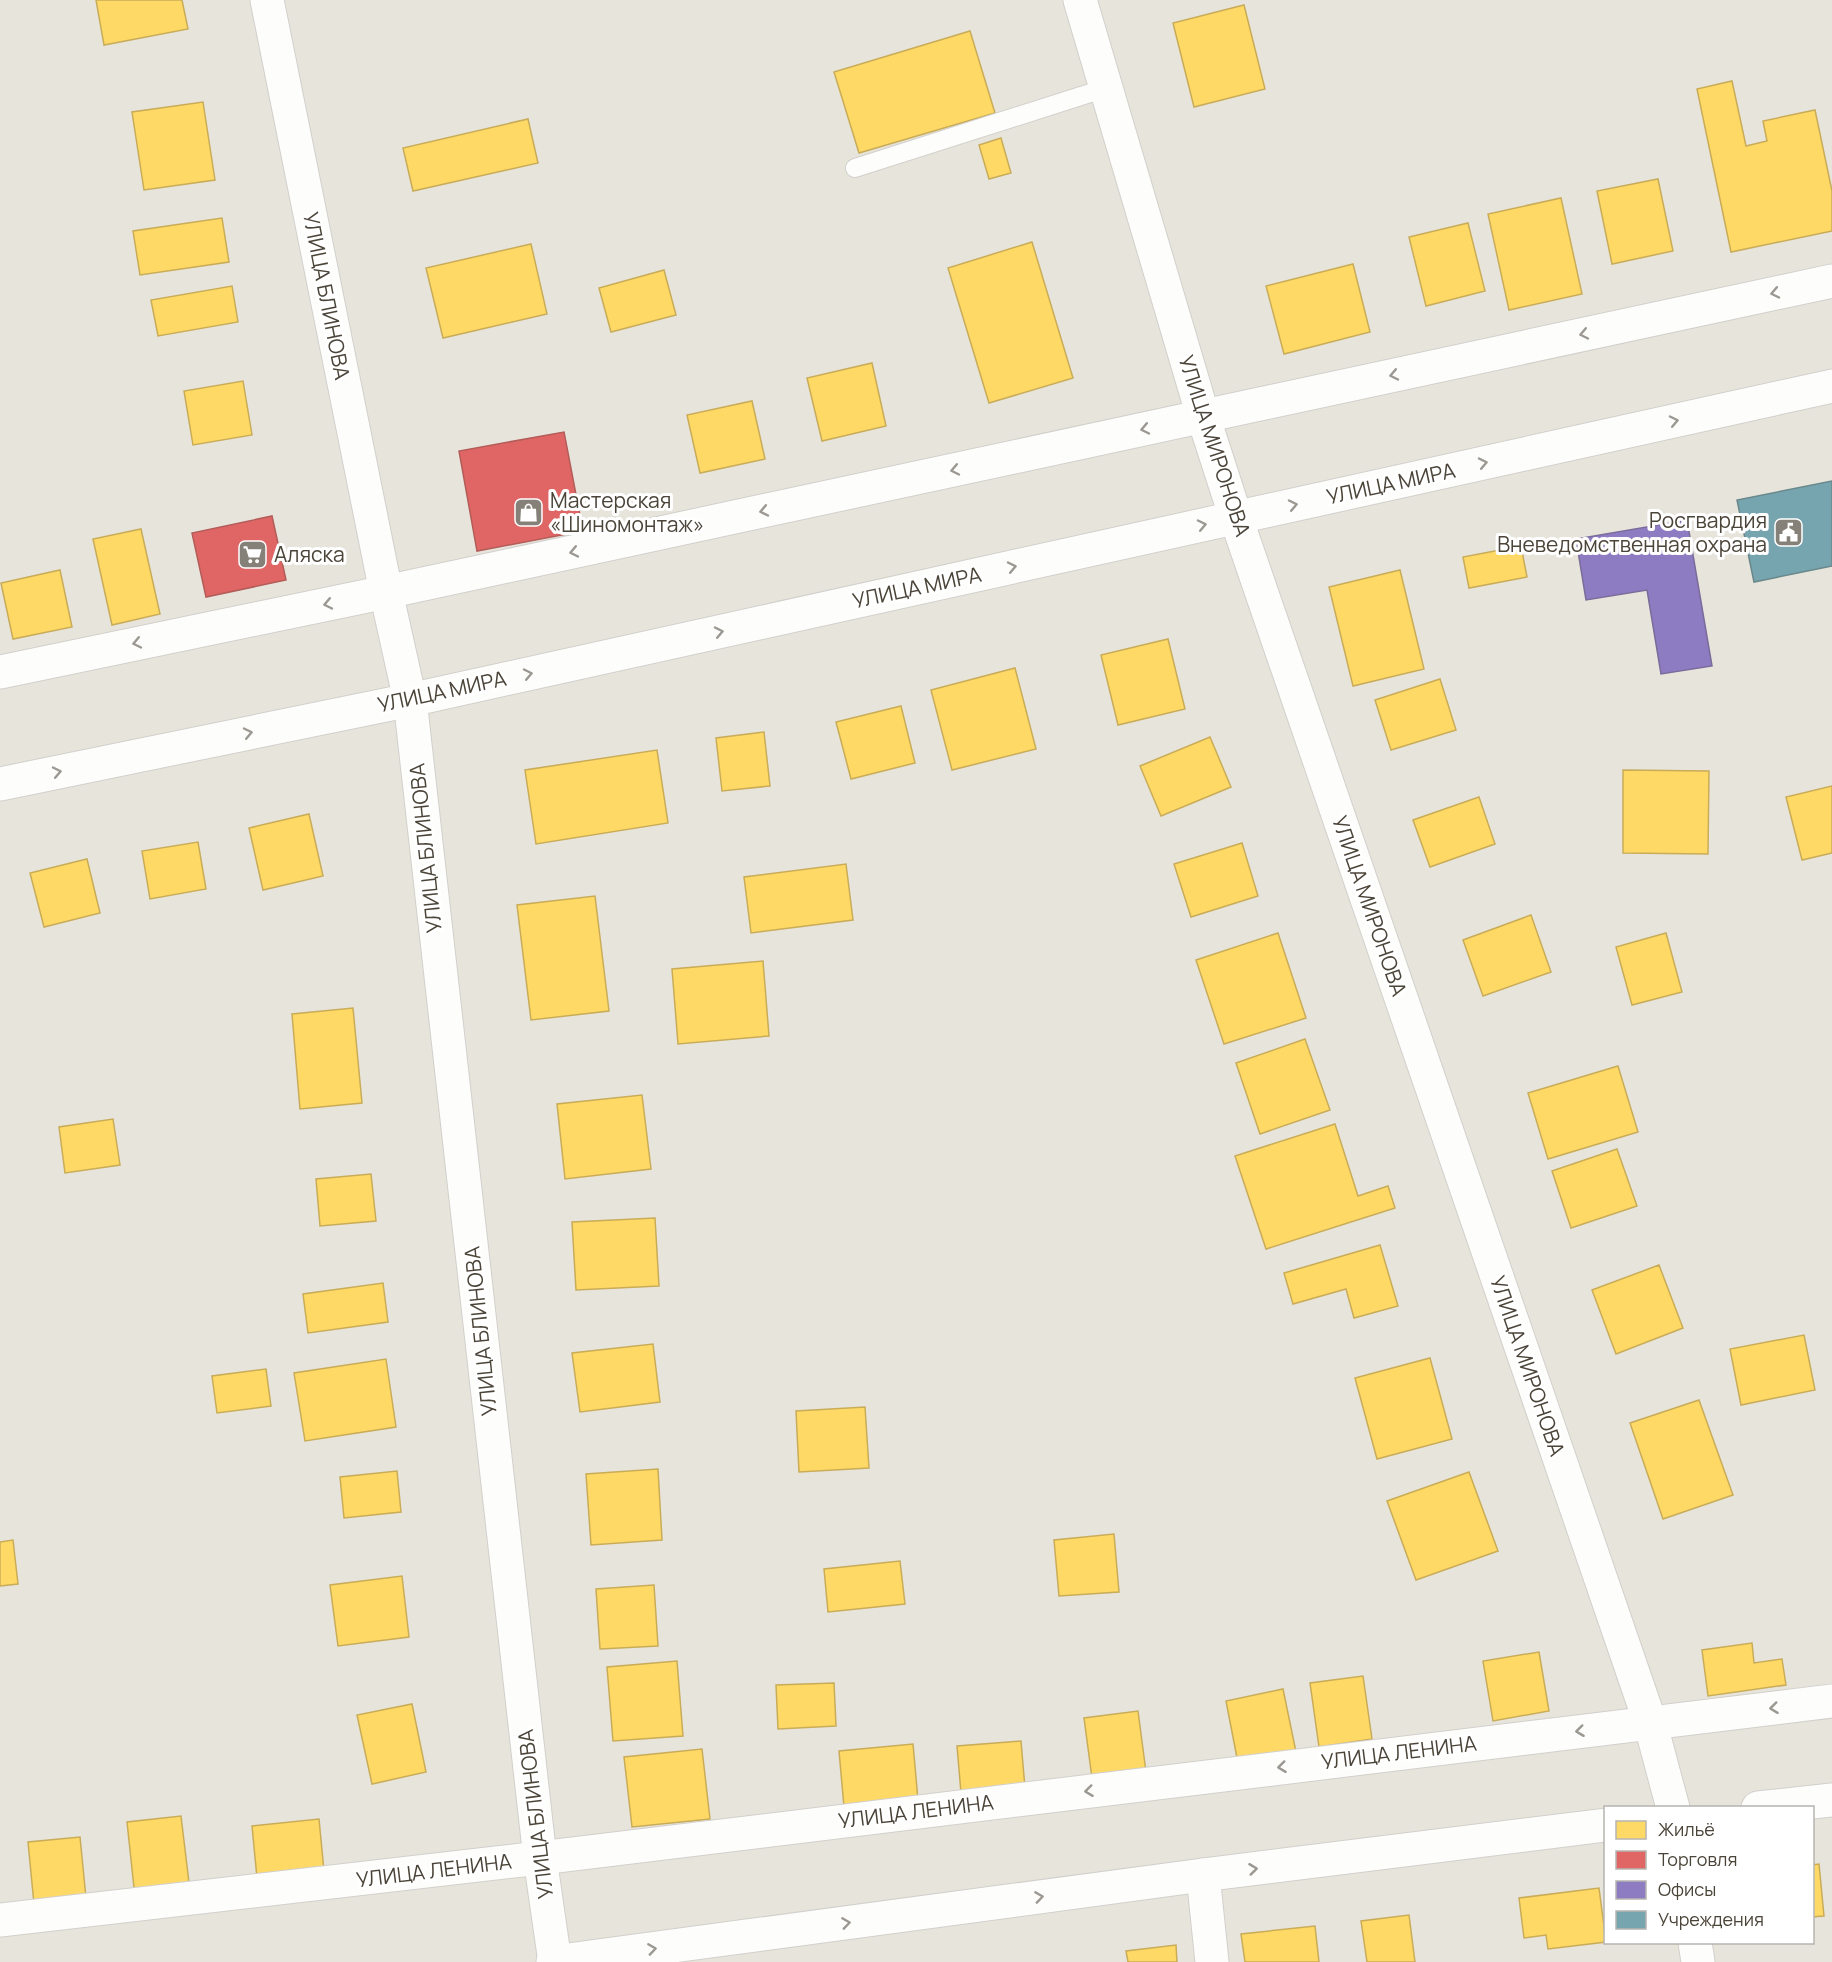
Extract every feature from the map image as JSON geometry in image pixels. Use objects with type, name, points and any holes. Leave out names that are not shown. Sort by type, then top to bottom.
[{"type":"street","name":"УЛИЦА БЛИНОВА","points":[[267,0],[386,592],[410,700],[540,1858],[554,1962]]},
{"type":"street","name":"УЛИЦА МИРОНОВА","points":[[1080,0],[1203,416],[1236,518],[1650,1722],[1672,1806]]},
{"type":"street","points":[[0,672],[386,592],[1832,281]]},
{"type":"street","name":"УЛИЦА МИРА","points":[[0,784],[410,700],[1832,386]]},
{"type":"street","name":"УЛИЦА ЛЕНИНА","points":[[0,1920],[540,1858],[1832,1701]]},
{"type":"street","points":[[1776,1806],[1832,1800]]},
{"type":"street","points":[[554,1962],[1604,1824]]},
{"type":"street","points":[[1203,1875],[1212,1962]]},
{"type":"street","points":[[1695,1944],[1698,1962]]},
{"type":"lane","points":[[855,168],[1106,88]]},
{"type":"shaded area","points":[[0,0],[1832,0],[1832,1962],[0,1962]]},
{"type":"building: Жильё","points":[[96,0],[182,0],[188,29],[104,45]]},
{"type":"building: Жильё","points":[[1244,5],[1265,89],[1194,107],[1173,23]]},
{"type":"building: Жильё","points":[[970,31],[995,113],[859,153],[834,72]]},
{"type":"building: Жильё","points":[[1732,81],[1746,146],[1767,141],[1763,121],[1815,110],[1832,191],[1832,231],[1731,252],[1697,89]]},
{"type":"building: Жильё","points":[[203,102],[215,180],[144,190],[132,112]]},
{"type":"building: Жильё","points":[[528,119],[538,163],[413,191],[403,148]]},
{"type":"building: Жильё","points":[[1001,138],[1011,173],[989,179],[979,145]]},
{"type":"building: Жильё","points":[[1658,179],[1673,251],[1612,264],[1597,191]]},
{"type":"building: Жильё","points":[[1561,198],[1582,294],[1509,310],[1488,214]]},
{"type":"building: Жильё","points":[[222,218],[229,262],[140,275],[133,231]]},
{"type":"building: Жильё","points":[[1468,223],[1485,291],[1426,306],[1409,237]]},
{"type":"building: Жильё","points":[[1032,242],[1073,378],[989,403],[948,268]]},
{"type":"building: Жильё","points":[[531,244],[547,314],[443,338],[426,268]]},
{"type":"building: Жильё","points":[[1353,264],[1370,332],[1284,354],[1266,286]]},
{"type":"building: Жильё","points":[[664,270],[676,315],[611,332],[599,288]]},
{"type":"building: Жильё","points":[[232,286],[238,322],[158,336],[151,300]]},
{"type":"building: Жильё","points":[[872,363],[886,426],[822,441],[807,378]]},
{"type":"building: Жильё","points":[[243,381],[252,435],[193,445],[184,391]]},
{"type":"building: Жильё","points":[[752,401],[765,459],[700,473],[687,415]]},
{"type":"building: Жильё","points":[[141,529],[160,614],[112,625],[93,539]]},
{"type":"building: Жильё","points":[[1521,546],[1527,577],[1469,588],[1463,557]]},
{"type":"building: Жильё","points":[[60,570],[72,627],[13,639],[1,583]]},
{"type":"building: Жильё","points":[[1400,570],[1424,669],[1353,686],[1329,587]]},
{"type":"building: Жильё","points":[[1168,639],[1185,709],[1118,725],[1101,655]]},
{"type":"building: Жильё","points":[[1015,668],[1036,749],[952,770],[931,690]]},
{"type":"building: Жильё","points":[[1440,679],[1456,730],[1391,750],[1375,700]]},
{"type":"building: Жильё","points":[[901,706],[915,763],[851,779],[836,722]]},
{"type":"building: Жильё","points":[[764,732],[770,786],[722,791],[716,738]]},
{"type":"building: Жильё","points":[[1210,737],[1231,787],[1161,816],[1140,766]]},
{"type":"building: Жильё","points":[[657,750],[668,823],[536,844],[525,770]]},
{"type":"building: Жильё","points":[[1623,770],[1709,771],[1708,854],[1623,853]]},
{"type":"building: Жильё","points":[[1832,786],[1832,853],[1802,860],[1786,797]]},
{"type":"building: Жильё","points":[[1479,797],[1495,844],[1430,867],[1413,820]]},
{"type":"building: Жильё","points":[[309,814],[323,876],[263,890],[249,828]]},
{"type":"building: Жильё","points":[[198,842],[206,889],[150,899],[142,851]]},
{"type":"building: Жильё","points":[[1242,843],[1258,896],[1191,917],[1174,864]]},
{"type":"building: Жильё","points":[[87,859],[100,913],[44,927],[30,873]]},
{"type":"building: Жильё","points":[[846,864],[853,920],[751,933],[744,877]]},
{"type":"building: Жильё","points":[[595,896],[609,1011],[531,1020],[517,905]]},
{"type":"building: Жильё","points":[[1531,915],[1551,972],[1483,996],[1463,940]]},
{"type":"building: Жильё","points":[[1278,933],[1306,1018],[1224,1044],[1196,960]]},
{"type":"building: Жильё","points":[[1666,933],[1682,992],[1632,1005],[1616,947]]},
{"type":"building: Жильё","points":[[763,961],[769,1036],[678,1044],[672,969]]},
{"type":"building: Жильё","points":[[353,1008],[362,1103],[300,1109],[292,1014]]},
{"type":"building: Жильё","points":[[1305,1039],[1330,1110],[1260,1134],[1236,1063]]},
{"type":"building: Жильё","points":[[1618,1066],[1638,1132],[1548,1159],[1528,1093]]},
{"type":"building: Жильё","points":[[642,1095],[651,1169],[565,1179],[557,1104]]},
{"type":"building: Жильё","points":[[113,1119],[120,1165],[65,1173],[59,1127]]},
{"type":"building: Жильё","points":[[1335,1124],[1358,1196],[1388,1186],[1395,1208],[1266,1249],[1235,1156]]},
{"type":"building: Жильё","points":[[1617,1149],[1637,1206],[1571,1228],[1552,1171]]},
{"type":"building: Жильё","points":[[371,1174],[376,1221],[320,1226],[316,1179]]},
{"type":"building: Жильё","points":[[655,1218],[659,1286],[576,1290],[572,1222]]},
{"type":"building: Жильё","points":[[1380,1245],[1398,1306],[1354,1318],[1346,1289],[1293,1304],[1284,1273]]},
{"type":"building: Жильё","points":[[1659,1265],[1683,1328],[1616,1354],[1592,1290]]},
{"type":"building: Жильё","points":[[383,1283],[388,1322],[308,1333],[303,1294]]},
{"type":"building: Жильё","points":[[1804,1335],[1815,1390],[1741,1405],[1730,1349]]},
{"type":"building: Жильё","points":[[653,1344],[660,1402],[580,1412],[572,1353]]},
{"type":"building: Жильё","points":[[1430,1358],[1452,1439],[1377,1459],[1355,1378]]},
{"type":"building: Жильё","points":[[386,1359],[396,1427],[305,1441],[294,1373]]},
{"type":"building: Жильё","points":[[266,1369],[271,1406],[217,1413],[212,1376]]},
{"type":"building: Жильё","points":[[1699,1400],[1733,1495],[1663,1519],[1630,1423]]},
{"type":"building: Жильё","points":[[865,1407],[869,1468],[799,1472],[796,1411]]},
{"type":"building: Жильё","points":[[658,1469],[662,1540],[591,1545],[586,1474]]},
{"type":"building: Жильё","points":[[397,1471],[401,1512],[344,1518],[340,1477]]},
{"type":"building: Жильё","points":[[1469,1472],[1498,1551],[1416,1580],[1387,1501]]},
{"type":"building: Жильё","points":[[1114,1534],[1119,1592],[1059,1596],[1054,1540]]},
{"type":"building: Жильё","points":[[13,1540],[18,1584],[0,1586],[0,1542]]},
{"type":"building: Жильё","points":[[900,1561],[905,1604],[828,1612],[824,1569]]},
{"type":"building: Жильё","points":[[402,1576],[409,1637],[338,1646],[330,1585]]},
{"type":"building: Жильё","points":[[654,1585],[658,1646],[600,1649],[596,1589]]},
{"type":"building: Жильё","points":[[1752,1643],[1754,1663],[1782,1659],[1786,1685],[1708,1696],[1702,1650]]},
{"type":"building: Жильё","points":[[1539,1652],[1549,1711],[1493,1721],[1483,1661]]},
{"type":"building: Жильё","points":[[677,1661],[683,1736],[613,1741],[607,1667]]},
{"type":"building: Жильё","points":[[1363,1676],[1372,1739],[1319,1747],[1310,1683]]},
{"type":"building: Жильё","points":[[834,1683],[836,1726],[778,1729],[776,1685]]},
{"type":"building: Жильё","points":[[1283,1689],[1296,1752],[1238,1763],[1226,1701]]},
{"type":"building: Жильё","points":[[412,1704],[426,1772],[372,1784],[357,1715]]},
{"type":"building: Жильё","points":[[1138,1711],[1146,1772],[1092,1778],[1084,1718]]},
{"type":"building: Жильё","points":[[1021,1741],[1025,1788],[961,1793],[957,1746]]},
{"type":"building: Жильё","points":[[913,1744],[918,1800],[844,1807],[839,1751]]},
{"type":"building: Жильё","points":[[702,1749],[710,1819],[632,1827],[624,1757]]},
{"type":"building: Жильё","points":[[181,1816],[190,1891],[135,1897],[127,1822]]},
{"type":"building: Жильё","points":[[319,1819],[324,1871],[257,1878],[252,1826]]},
{"type":"building: Жильё","points":[[80,1837],[86,1898],[34,1904],[28,1842]]},
{"type":"building: Жильё","points":[[1819,1864],[1824,1916],[1814,1917],[1814,1865]]},
{"type":"building: Жильё","points":[[1599,1888],[1604,1942],[1548,1949],[1546,1935],[1524,1938],[1519,1898]]},
{"type":"building: Жильё","points":[[1409,1915],[1415,1962],[1367,1962],[1361,1921]]},
{"type":"building: Жильё","points":[[1315,1926],[1319,1962],[1245,1962],[1241,1934]]},
{"type":"building: Жильё","points":[[1176,1945],[1177,1962],[1128,1962],[1126,1951]]},
{"type":"building: Торговля","points":[[564,432],[583,531],[477,551],[459,451]]},
{"type":"building: Торговля","points":[[272,516],[286,580],[206,597],[192,533]]},
{"type":"building: Офисы","points":[[1687,520],[1712,666],[1661,674],[1647,590],[1586,600],[1576,539]]},
{"type":"building: Учреждения","name":"Росгвардия Вневедомственная охрана","points":[[1832,481],[1832,566],[1754,582],[1737,500]]},
{"type":"place","name":"Мастерская «Шиномонтаж»","points":[[529,513]]},
{"type":"place","name":"Росгвардия Вневедомственная охрана","points":[[1788,533]]},
{"type":"place","name":"Аляска","points":[[253,555]]}]
